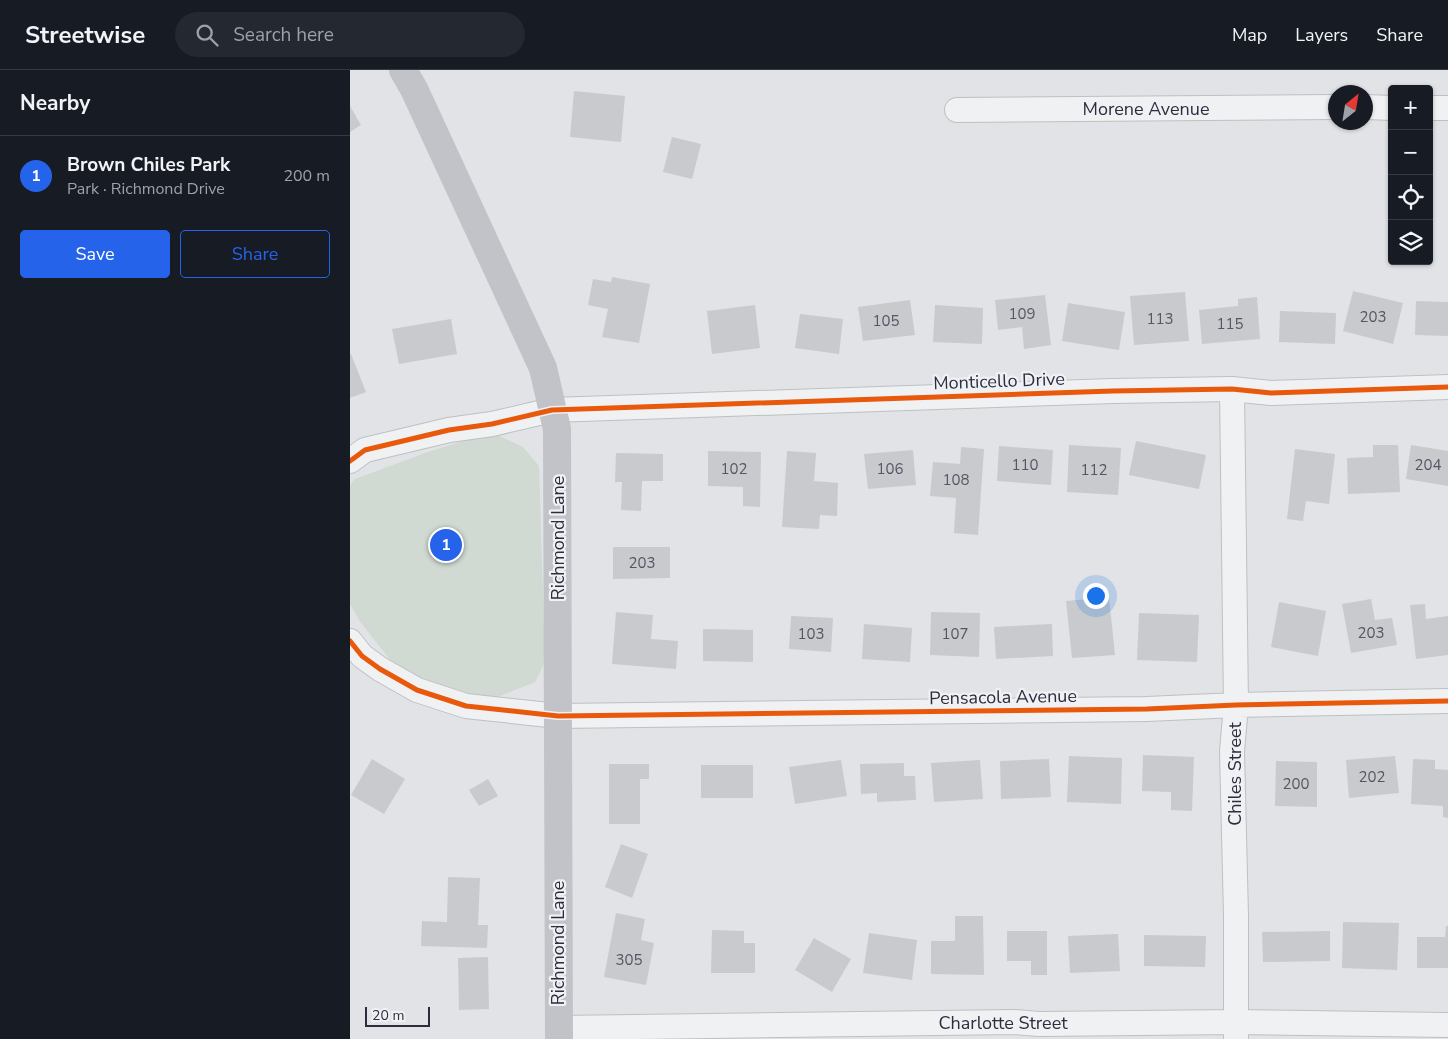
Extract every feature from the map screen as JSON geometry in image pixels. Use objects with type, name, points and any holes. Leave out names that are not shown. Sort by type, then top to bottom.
[{"type":"street","name":"Richmond Lane","points":[[403,70],[414,89],[543,368],[557,429],[559,1033]]},
{"type":"street","name":"Morene Avenue","points":[[957,110],[1328,107]]},
{"type":"street","points":[[1373,107],[1388,108]]},
{"type":"street","points":[[1433,108],[1448,108]]},
{"type":"street","name":"Monticello Drive","points":[[350,461],[365,450],[449,430],[492,424],[552,410],[1113,391],[1232,389],[1271,393],[1448,387]]},
{"type":"street","name":"Chiles Street","points":[[1232,389],[1236,704],[1232,751],[1236,916],[1236,1031]]},
{"type":"street","name":"Pensacola Avenue","points":[[350,641],[362,656],[380,669],[418,690],[466,706],[558,716],[1146,709],[1236,704],[1448,701]]},
{"type":"street","name":"Charlotte Street","points":[[559,1033],[1014,1022],[1236,1031],[1448,1025]]},
{"type":"shaded area","points":[[491,432],[523,447],[539,466],[545,662],[535,682],[492,699],[453,697],[403,676],[361,623],[350,604],[350,485],[355,479],[425,453]]},
{"type":"building","points":[[574,91],[625,96],[621,142],[570,137]]},
{"type":"building","points":[[350,106],[361,125],[350,132]]},
{"type":"building","points":[[672,137],[701,144],[692,179],[663,172]]},
{"type":"building","points":[[612,277],[650,284],[639,343],[602,337],[608,309],[588,305],[593,279],[611,282]]},
{"type":"building","points":[[1353,291],[1403,303],[1393,344],[1343,331]]},
{"type":"building","points":[[1185,292],[1189,341],[1134,345],[1130,296]]},
{"type":"building","points":[[1045,295],[1051,345],[1024,349],[1022,327],[998,330],[995,300]]},
{"type":"building","points":[[1257,297],[1260,339],[1202,344],[1199,310],[1238,306],[1238,299]]},
{"type":"building","points":[[910,300],[915,335],[863,341],[858,307]]},
{"type":"building","points":[[1416,301],[1448,302],[1448,336],[1415,335]]},
{"type":"building","points":[[1068,303],[1125,312],[1119,350],[1062,341]]},
{"type":"building","points":[[755,305],[760,348],[712,354],[707,311]]},
{"type":"building","points":[[935,305],[983,308],[982,344],[933,342]]},
{"type":"building","points":[[1280,311],[1336,313],[1335,344],[1279,342]]},
{"type":"building","points":[[800,314],[843,319],[839,354],[795,348]]},
{"type":"building","points":[[451,319],[457,354],[399,364],[392,329]]},
{"type":"building","points":[[350,355],[366,392],[350,398]]},
{"type":"building","points":[[1136,441],[1206,455],[1199,489],[1129,475]]},
{"type":"building","points":[[1069,445],[1121,448],[1118,495],[1067,492]]},
{"type":"building","points":[[1373,445],[1398,445],[1400,492],[1348,494],[1347,458],[1373,457]]},
{"type":"building","points":[[1411,445],[1448,451],[1448,486],[1406,479]]},
{"type":"building","points":[[999,446],[1053,450],[1051,485],[997,481]]},
{"type":"building","points":[[961,447],[984,449],[978,535],[954,533],[956,498],[930,496],[933,462],[960,464]]},
{"type":"building","points":[[1295,449],[1335,454],[1329,504],[1306,501],[1303,521],[1287,519]]},
{"type":"building","points":[[913,450],[916,485],[868,489],[864,454]]},
{"type":"building","points":[[708,451],[761,452],[760,507],[743,506],[743,487],[708,486]]},
{"type":"building","points":[[787,451],[816,453],[814,481],[838,483],[837,516],[820,515],[819,529],[782,527]]},
{"type":"building","points":[[616,453],[663,454],[663,481],[642,481],[641,511],[621,510],[622,482],[615,482]]},
{"type":"building","points":[[613,547],[670,547],[670,578],[613,579]]},
{"type":"building","points":[[1109,597],[1115,655],[1072,658],[1066,601]]},
{"type":"building","points":[[1371,599],[1375,620],[1392,618],[1397,645],[1351,653],[1342,604]]},
{"type":"building","points":[[1279,602],[1326,611],[1318,656],[1271,647]]},
{"type":"building","points":[[1425,604],[1426,619],[1448,616],[1448,655],[1416,659],[1410,605]]},
{"type":"building","points":[[616,612],[653,615],[651,639],[678,641],[676,669],[612,664]]},
{"type":"building","points":[[931,612],[980,613],[979,657],[930,655]]},
{"type":"building","points":[[1139,613],[1199,615],[1197,662],[1137,660]]},
{"type":"building","points":[[791,616],[833,618],[831,652],[789,649]]},
{"type":"building","points":[[864,624],[912,628],[910,662],[862,659]]},
{"type":"building","points":[[1052,624],[1053,656],[996,659],[994,627]]},
{"type":"building","points":[[703,629],[753,630],[753,662],[703,661]]},
{"type":"building","points":[[1143,755],[1194,757],[1192,811],[1171,810],[1171,792],[1142,791]]},
{"type":"building","points":[[1069,756],[1122,758],[1121,804],[1067,802]]},
{"type":"building","points":[[1395,756],[1399,793],[1349,798],[1346,760]]},
{"type":"building","points":[[372,759],[405,779],[384,814],[351,795]]},
{"type":"building","points":[[1049,759],[1051,797],[1001,799],[1000,761]]},
{"type":"building","points":[[1413,759],[1435,760],[1435,769],[1448,770],[1448,818],[1443,817],[1443,806],[1411,804]]},
{"type":"building","points":[[841,760],[847,796],[795,804],[789,767]]},
{"type":"building","points":[[980,760],[983,799],[934,802],[931,763]]},
{"type":"building","points":[[1276,761],[1317,762],[1317,807],[1275,806]]},
{"type":"building","points":[[904,763],[904,776],[915,776],[916,800],[877,802],[877,793],[861,794],[860,764]]},
{"type":"building","points":[[609,764],[649,764],[649,779],[640,779],[640,824],[609,824]]},
{"type":"building","points":[[701,765],[753,765],[753,798],[701,798]]},
{"type":"building","points":[[488,779],[498,796],[479,806],[469,790]]},
{"type":"building","points":[[621,844],[648,854],[632,898],[605,887]]},
{"type":"building","points":[[448,877],[480,878],[478,925],[488,925],[487,948],[421,946],[422,921],[447,922]]},
{"type":"building","points":[[616,913],[645,919],[641,940],[654,943],[646,985],[604,977]]},
{"type":"building","points":[[955,916],[983,916],[984,975],[931,974],[931,941],[955,941]]},
{"type":"building","points":[[1343,922],[1399,923],[1397,970],[1342,968]]},
{"type":"building","points":[[1446,926],[1448,926],[1448,968],[1417,968],[1417,937],[1445,937]]},
{"type":"building","points":[[712,930],[744,931],[744,943],[755,943],[755,973],[711,973]]},
{"type":"building","points":[[1007,931],[1047,931],[1047,975],[1031,975],[1031,961],[1007,961]]},
{"type":"building","points":[[1330,931],[1330,961],[1263,962],[1262,932]]},
{"type":"building","points":[[869,933],[917,940],[912,980],[863,973]]},
{"type":"building","points":[[1118,934],[1120,971],[1070,973],[1068,936]]},
{"type":"building","points":[[1144,935],[1206,936],[1205,967],[1144,966]]},
{"type":"building","points":[[814,938],[851,959],[832,992],[795,970]]},
{"type":"building","points":[[488,957],[489,1009],[459,1010],[458,958]]},
{"type":"cycle path","points":[[350,461],[365,450],[449,430],[492,424],[552,410],[1113,391],[1232,389],[1271,393],[1448,387]]},
{"type":"cycle path","points":[[350,641],[362,656],[380,669],[417,690],[466,706],[558,716],[1147,709],[1236,705],[1448,701]]},
{"type":"place","name":"Brown Chiles Park","points":[[446,545]]}]
